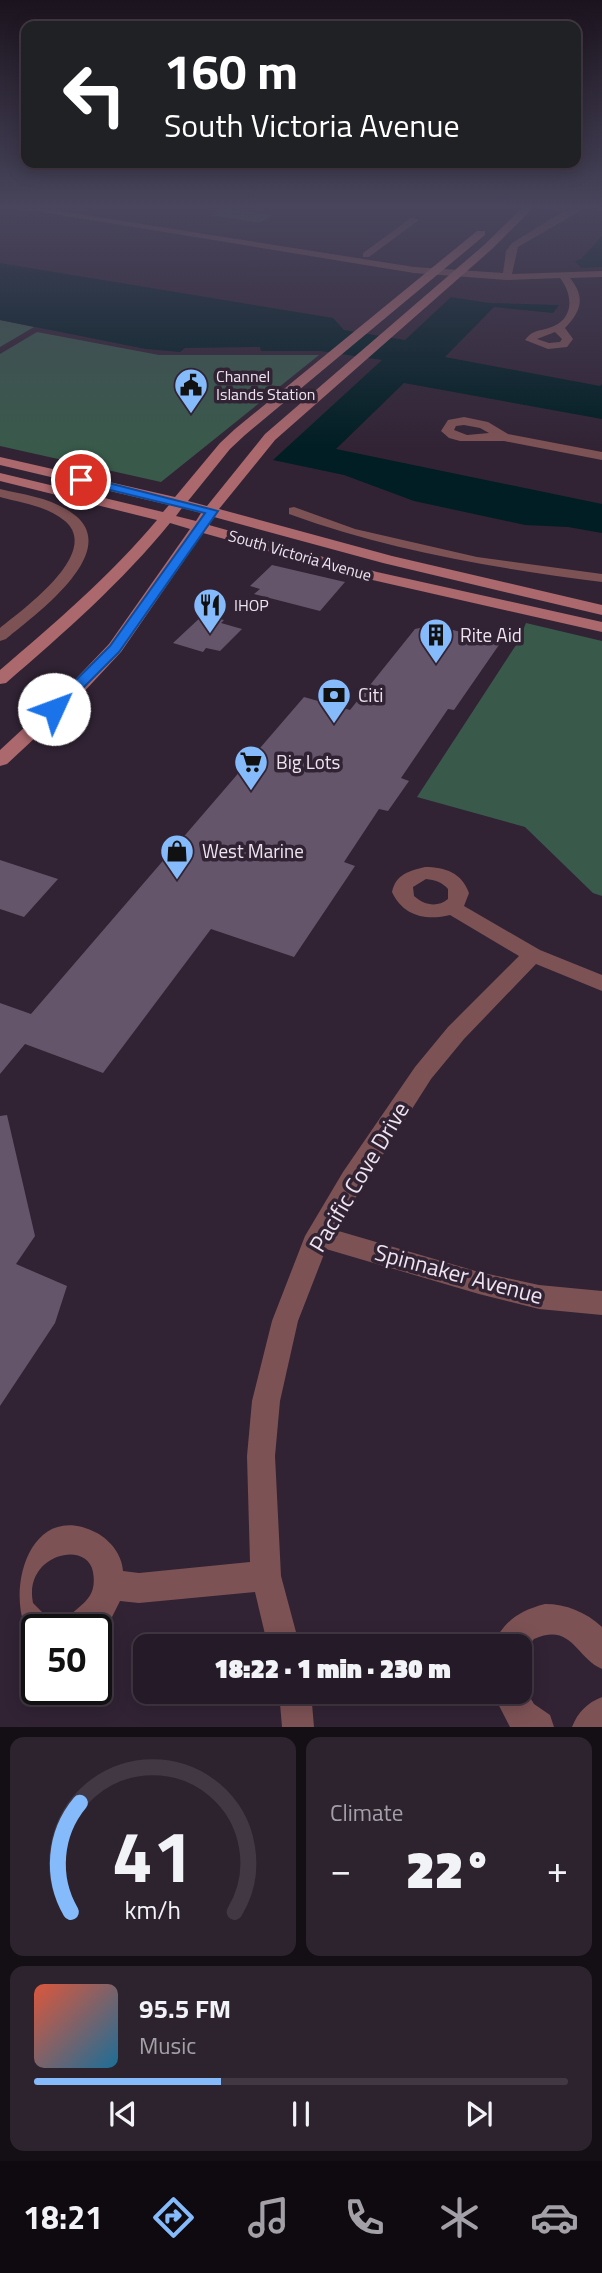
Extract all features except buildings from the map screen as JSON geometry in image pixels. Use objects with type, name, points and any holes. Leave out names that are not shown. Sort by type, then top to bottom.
[{"type":"main road","points":[[0,679],[110,580],[168,517],[225,446],[417,288]]},
{"type":"main road","points":[[0,760],[114,649],[247,461],[441,288]]},
{"type":"main road","name":"South Victoria Avenue","points":[[0,461],[179,502],[601,621]]},
{"type":"main road","name":"South Victoria Avenue","points":[[0,477],[168,517],[398,582],[601,621]]},
{"type":"street","points":[[559,328],[574,312],[577,300],[572,288]]},
{"type":"street","points":[[504,437],[602,456]]},
{"type":"street","points":[[0,493],[48,505],[69,517],[81,530],[83,555],[66,579],[0,636]]},
{"type":"street","points":[[294,511],[351,532],[485,563],[602,578]]},
{"type":"street","points":[[451,908],[533,956],[602,983]]},
{"type":"street","name":"Pacific Cove Drive","points":[[281,1634],[266,1576],[261,1456],[266,1401],[285,1321],[318,1236],[352,1179],[424,1073],[456,1033],[533,956]]},
{"type":"street","name":"Spinnaker Avenue","points":[[318,1236],[479,1283],[539,1297],[602,1303]]},
{"type":"street","points":[[22,1614],[17,1605],[16,1585],[19,1574],[30,1555],[46,1543],[65,1538],[82,1540],[99,1551],[107,1566],[109,1585],[97,1614]]},
{"type":"street","points":[[109,1585],[139,1588],[266,1576]]},
{"type":"street","points":[[516,1634],[526,1625],[545,1619],[566,1621],[587,1634],[602,1653]]},
{"type":"street","points":[[296,1704],[298,1727]]},
{"type":"street","points":[[516,1704],[523,1716],[538,1727]]},
{"type":"street","points":[[588,1727],[602,1713]]},
{"type":"shaded area","points":[[0,288],[149,288],[333,318],[344,330],[405,340],[451,297],[489,303],[559,305],[553,313],[494,307],[445,357],[600,386],[602,384],[602,419],[404,383],[336,449],[602,504],[602,533],[568,527],[525,525],[414,501],[344,475],[273,460],[382,360],[320,351],[261,351],[260,347],[185,348],[180,352],[146,349],[0,320]]},
{"type":"shaded area","points":[[0,320],[34,327],[0,347]]},
{"type":"shaded area","points":[[37,332],[159,355],[319,355],[161,482],[0,446],[0,354]]},
{"type":"shaded area","points":[[526,623],[602,641],[602,896],[593,893],[525,827],[417,797],[518,642]]},
{"type":"place","name":"Channel Islands Station","points":[[191,415]]},
{"type":"place","name":"IHOP","points":[[210,635]]},
{"type":"place","name":"Rite Aid","points":[[436,665]]},
{"type":"place","name":"Citi","points":[[334,725]]},
{"type":"place","name":"Big Lots","points":[[251,792]]},
{"type":"place","name":"West Marine","points":[[177,881]]},
{"type":"route","points":[[54,709],[89,677],[114,649],[155,595],[212,511],[81,480]]}]
